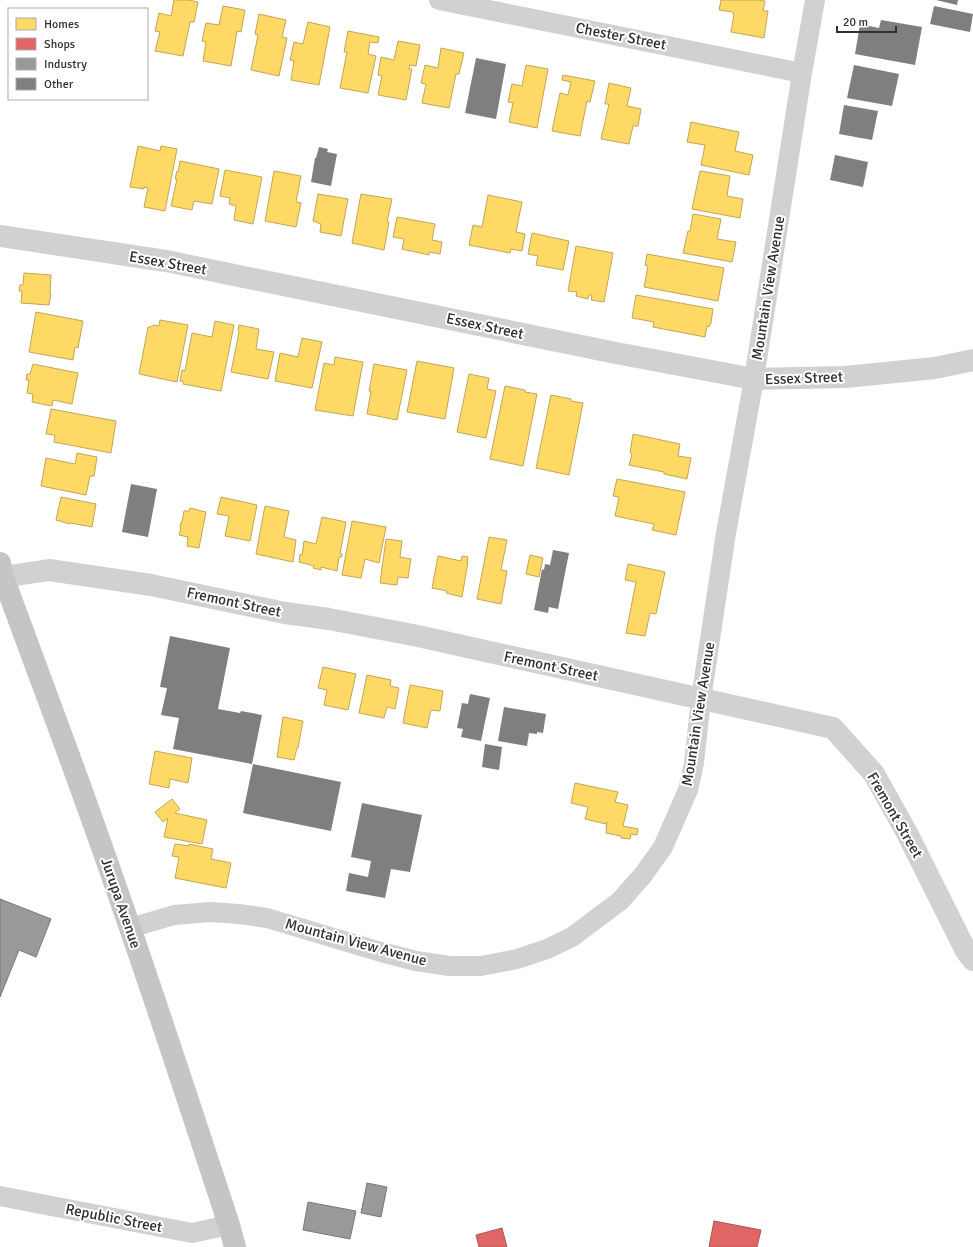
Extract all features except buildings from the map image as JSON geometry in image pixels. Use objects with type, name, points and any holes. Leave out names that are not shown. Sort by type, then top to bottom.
[{"type":"main road","name":"Jurupa Avenue","points":[[1,573],[65,742],[130,928],[235,1247]]},
{"type":"street","name":"Chester Street","points":[[439,0],[802,73]]},
{"type":"street","name":"Mountain View Avenue","points":[[130,928],[174,915],[210,912],[267,918],[416,961],[449,966],[482,966],[517,959],[547,949],[572,937],[620,901],[664,848],[688,790],[694,763],[701,699],[726,533],[754,379],[802,73],[815,0]]},
{"type":"street","name":"Essex Street","points":[[0,236],[166,261],[616,353],[754,379],[845,377],[935,368],[973,360]]},
{"type":"street","name":"Fremont Street","points":[[1,573],[49,570],[151,585],[285,613],[329,619],[418,636],[833,728],[874,774],[907,833],[966,951],[973,960]]},
{"type":"street","name":"Republic Street","points":[[0,1196],[192,1233],[229,1225]]}]
